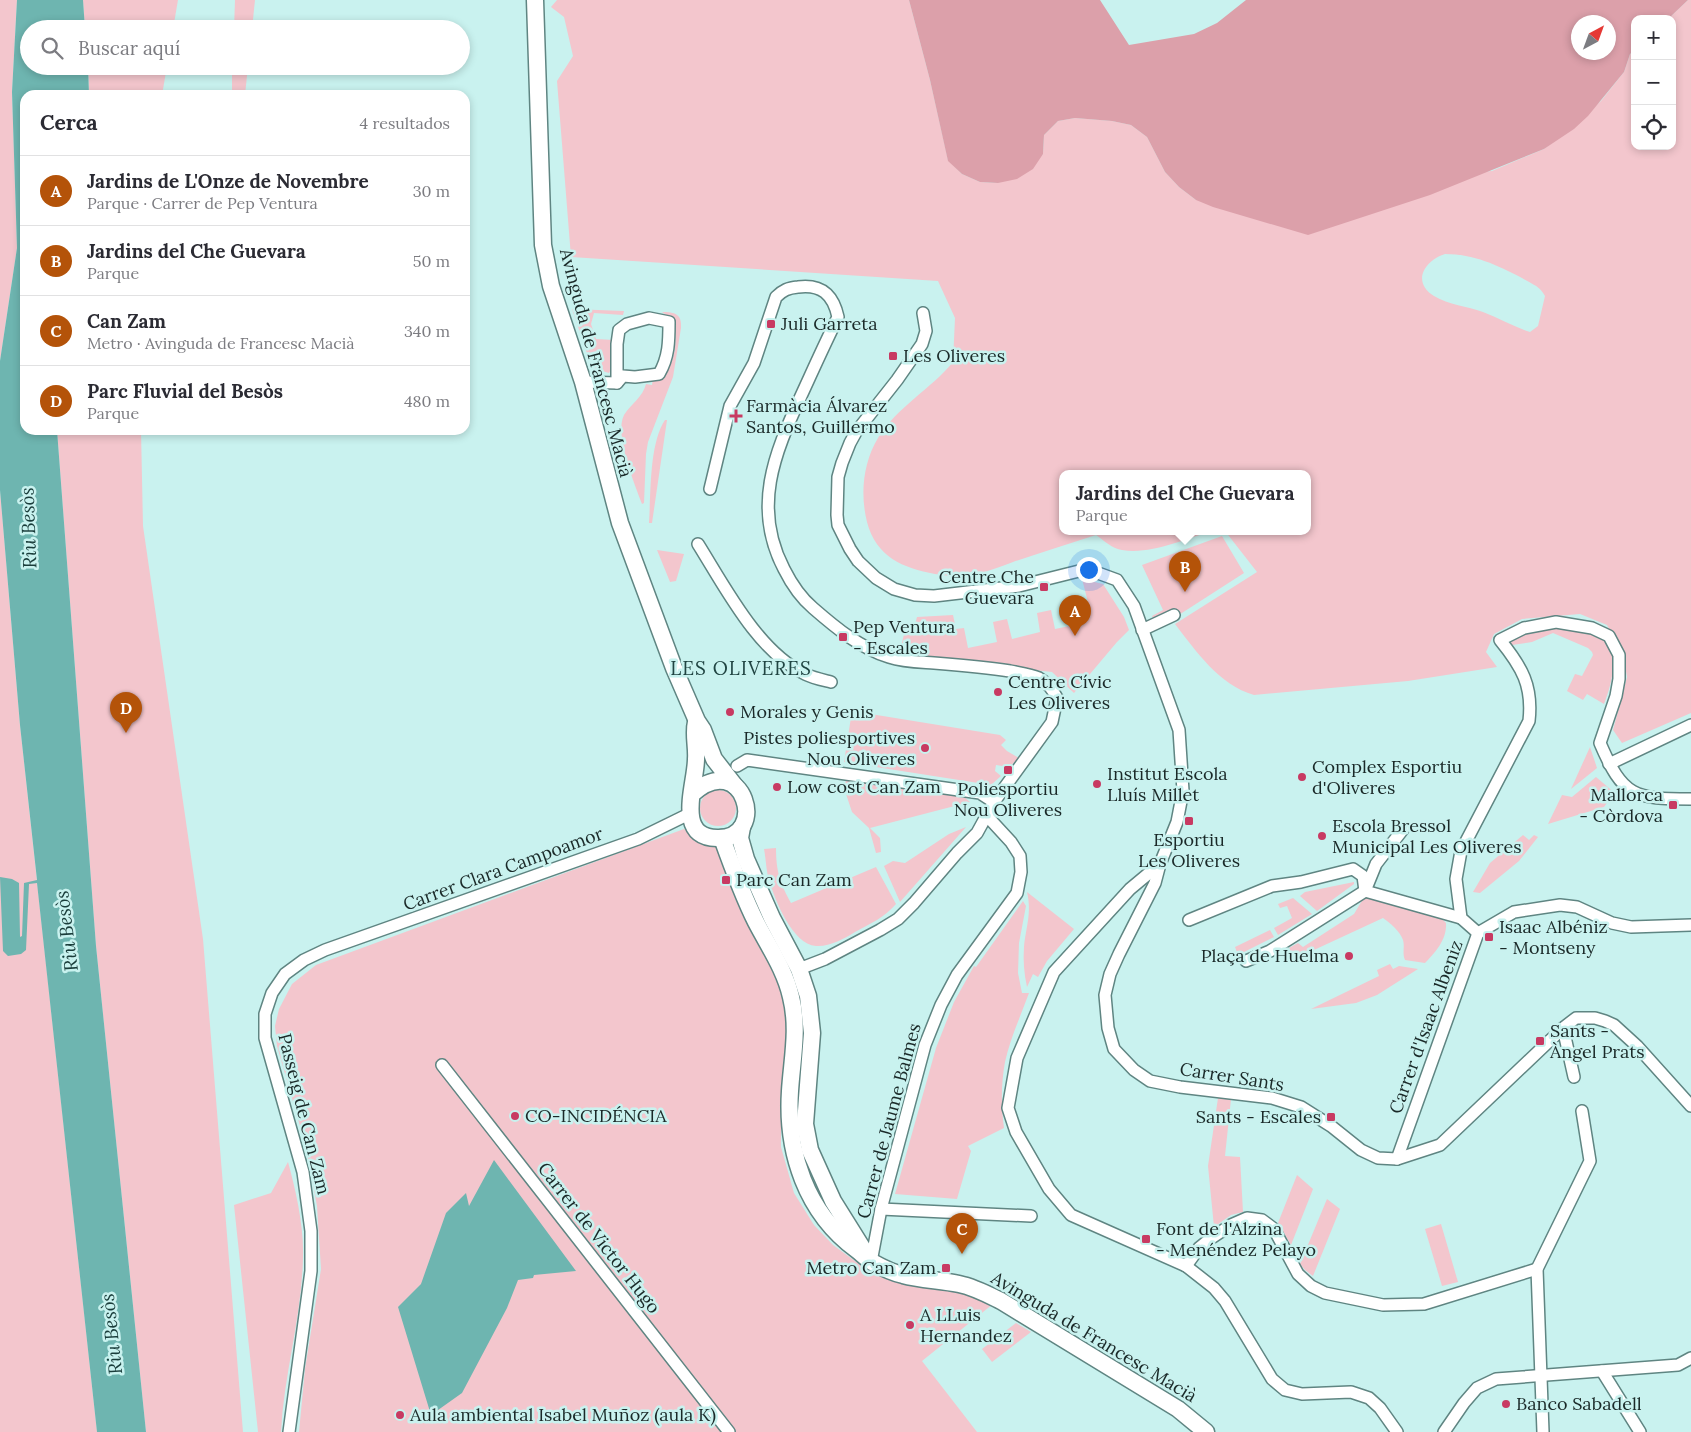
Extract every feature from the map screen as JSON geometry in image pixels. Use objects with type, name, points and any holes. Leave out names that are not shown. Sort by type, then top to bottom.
[{"type":"street","name":"Avinguda de Francesc Macià","points":[[535,0],[544,245],[551,286],[583,382],[620,523],[696,722],[703,730],[714,759],[735,786]]},
{"type":"street","points":[[710,489],[730,406],[754,363],[776,297],[784,290],[811,285],[825,292],[835,306],[838,317],[779,445],[768,487],[768,510],[773,544],[784,571],[800,597],[853,640],[871,651],[891,658],[912,662],[976,667],[1030,675],[1040,678],[1048,684],[1057,698],[1052,722],[994,802],[977,833],[957,853],[914,904],[898,919],[880,930],[825,959],[799,969]]},
{"type":"street","name":"Carrer Sants","points":[[923,312],[926,332],[922,344],[897,380],[856,432],[847,451],[838,477],[836,508],[838,525],[844,539],[858,561],[876,578],[886,585],[916,595],[934,596],[1019,586],[1088,569],[1118,580],[1134,606],[1179,730],[1183,791],[1177,822],[1160,864],[1155,883],[1110,974],[1105,995],[1108,1028],[1114,1049],[1118,1055],[1134,1070],[1150,1081],[1180,1088],[1272,1098],[1301,1107],[1331,1126],[1362,1150],[1378,1158],[1397,1159],[1440,1145],[1563,1028],[1576,1018],[1596,1018],[1614,1025],[1637,1046],[1691,1106]]},
{"type":"street","points":[[649,318],[669,322],[669,347],[666,362],[659,374],[623,376],[617,383],[619,330],[627,324],[649,318]]},
{"type":"street","points":[[583,382],[617,383]]},
{"type":"street","points":[[698,544],[748,623],[778,656],[805,674],[831,682]]},
{"type":"street","points":[[1142,630],[1174,615]]},
{"type":"street","name":"Carrer d'Isaac Albeniz","points":[[1397,1159],[1478,933],[1461,918],[1456,880],[1461,852],[1530,721],[1532,703],[1527,682],[1515,659],[1500,640],[1524,628],[1556,622],[1592,628],[1609,636],[1619,654],[1616,696],[1600,743],[1609,764]]},
{"type":"street","name":"Avinguda de Francesc Macià","points":[[692,794],[696,761],[694,729],[696,722]]},
{"type":"street","points":[[1691,726],[1609,764],[1623,786],[1634,793],[1670,799],[1691,799]]},
{"type":"street","points":[[737,766],[748,760],[803,767],[980,793],[994,802]]},
{"type":"street","points":[[742,827],[730,836],[722,838],[704,835],[697,830],[689,814],[692,794],[704,784],[713,781],[729,783],[740,791],[746,802],[746,819],[740,838],[746,859],[772,918],[799,969],[808,996],[812,1033],[805,1110],[807,1137],[817,1169],[833,1201],[871,1262]]},
{"type":"street","name":"Carrer Clara Campoamor","points":[[325,950],[638,839],[689,814]]},
{"type":"street","name":"Carrer de Jaume Balmes","points":[[871,1262],[881,1209],[925,1045],[935,1018],[957,975],[1017,893],[1021,872],[1020,856],[987,816]]},
{"type":"street","points":[[1246,961],[1270,951],[1365,891],[1376,864],[1404,828]]},
{"type":"street","name":"Avinguda de Francesc Macià","points":[[722,838],[755,920],[784,974],[792,998],[795,1043],[790,1090],[790,1135],[797,1163],[811,1196],[828,1224],[871,1262],[903,1275],[961,1284],[982,1291],[1178,1409],[1206,1432]]},
{"type":"street","points":[[1160,864],[1130,889],[1054,972],[1017,1058],[1008,1108],[1016,1132],[1049,1189],[1071,1215],[1186,1266],[1214,1288],[1225,1301],[1272,1379],[1285,1390],[1302,1394],[1351,1392],[1369,1398],[1380,1408],[1397,1432]]},
{"type":"street","points":[[1189,920],[1272,886],[1301,882],[1353,869],[1363,876],[1365,891]]},
{"type":"street","points":[[1365,891],[1461,918]]},
{"type":"street","points":[[1478,933],[1514,912],[1560,905],[1577,907],[1612,923],[1631,927],[1691,925]]},
{"type":"street","name":"Passeig de Can Zam","points":[[289,1432],[312,1270],[311,1231],[303,1172],[265,1038],[265,1014],[272,993],[285,974],[304,960],[325,950]]},
{"type":"street","points":[[1563,1028],[1574,1077]]},
{"type":"street","name":"Carrer de Victor Hugo","points":[[442,1065],[728,1432]]},
{"type":"street","points":[[1543,1432],[1537,1269],[1590,1160],[1582,1111]]},
{"type":"street","points":[[881,1209],[1031,1216]]},
{"type":"street","points":[[1186,1266],[1198,1248],[1231,1224],[1247,1218],[1262,1220],[1274,1229],[1298,1274],[1311,1286],[1326,1293],[1383,1305],[1424,1304],[1537,1269]]},
{"type":"street","points":[[1444,1432],[1477,1388],[1496,1379],[1678,1365],[1691,1358]]},
{"type":"street","points":[[1602,1371],[1640,1432]]},
{"type":"shaded area","points":[[0,0],[17,0],[12,92],[17,248],[0,361]]},
{"type":"shaded area","points":[[83,0],[178,0],[175,20],[84,20]]},
{"type":"shaded area","points":[[235,0],[255,0],[253,20],[234,20]]},
{"type":"shaded area","points":[[557,0],[909,0],[948,160],[962,174],[980,182],[998,183],[1043,154],[1044,135],[1058,121],[1075,118],[1112,121],[1131,125],[1147,137],[1165,172],[1179,187],[1196,200],[1492,171],[1544,149],[1558,138],[1601,101],[1624,72],[1631,53],[1631,150],[1676,150],[1676,15],[1672,15],[1688,0],[1691,0],[1691,713],[1622,743],[1613,730],[1627,677],[1623,655],[1607,625],[1580,614],[1522,619],[1494,634],[1486,652],[1497,667],[1408,681],[1254,695],[1230,683],[1209,666],[1175,624],[1257,572],[1228,535],[1311,535],[1311,470],[1059,470],[1059,535],[1096,535],[968,576],[935,574],[912,568],[892,559],[877,544],[871,534],[865,511],[864,479],[873,448],[886,427],[904,407],[935,381],[953,362],[955,318],[938,281],[571,257],[557,81],[573,56],[564,17],[551,7]],"holes":[[[1445,254],[1456,254],[1476,258],[1538,287],[1545,296],[1538,326],[1530,332],[1518,328],[1483,312],[1434,296],[1423,284],[1423,272],[1438,257]]]},
{"type":"shaded area","points":[[909,0],[1100,0],[1129,45],[1194,34],[1217,23],[1246,0],[1688,0],[1672,15],[1631,15],[1631,53],[1624,72],[1588,116],[1574,129],[1544,149],[1430,195],[1308,235],[1213,207],[1196,200],[1179,187],[1165,172],[1147,137],[1131,125],[1112,121],[1075,118],[1058,121],[1044,135],[1043,154],[1033,169],[1017,179],[998,183],[980,182],[962,174],[948,161],[930,80]]},
{"type":"shaded area","points":[[88,75],[165,75],[163,90],[89,90]]},
{"type":"shaded area","points":[[232,75],[247,75],[246,90],[232,90]]},
{"type":"shaded area","points":[[572,309],[624,311],[623,315],[594,313],[591,324],[596,339],[614,340],[613,365],[609,373],[592,368]]},
{"type":"shaded area","points":[[662,312],[677,315],[681,328],[673,377],[648,442],[644,503],[642,504],[623,446],[622,424],[624,415],[640,397],[646,384],[652,385],[653,378],[663,375],[674,356],[675,333],[671,320]]},
{"type":"shaded area","points":[[665,420],[667,420],[652,523],[649,523],[653,455]]},
{"type":"shaded area","points":[[57,435],[141,435],[143,526],[203,939],[243,1432],[146,1432],[96,946]]},
{"type":"shaded area","points":[[0,490],[20,725],[97,1432],[0,1432]]},
{"type":"shaded area","points":[[1096,535],[1199,535],[1144,550],[1133,551],[1115,548]]},
{"type":"shaded area","points":[[1222,536],[1244,573],[1171,620],[1154,620],[1152,616],[1163,610],[1142,565]]},
{"type":"shaded area","points":[[657,550],[684,554],[676,581],[670,582]]},
{"type":"shaded area","points":[[1082,579],[1103,584],[1124,617],[1129,630],[1074,693],[1052,672],[899,655],[905,630],[913,632],[917,617],[953,615],[956,629],[964,628],[968,648],[997,642],[993,622],[1007,619],[1012,639],[1040,632],[1037,613],[1051,610],[1055,629],[1084,623],[1080,604],[1088,602]]},
{"type":"shaded area","points":[[1558,627],[1592,632],[1604,640],[1610,647],[1613,656],[1612,676],[1604,704],[1587,694],[1583,700],[1567,691],[1575,674],[1582,676],[1593,655],[1588,648],[1553,633],[1532,642],[1512,645],[1510,643],[1511,639],[1538,628]]},
{"type":"shaded area","name":"Pistes poliesportives Nou Oliveres","points":[[852,711],[1000,735],[1006,740],[1001,745],[1019,758],[1009,767],[996,765],[995,771],[1001,776],[991,785],[844,762]]},
{"type":"shaded area","points":[[1590,747],[1597,768],[1571,789]]},
{"type":"shaded area","points":[[1596,777],[1622,799],[1609,800],[1604,807],[1548,824],[1562,795],[1572,797]]},
{"type":"shaded area","points":[[846,780],[964,797],[970,802],[870,828],[880,838],[881,852],[876,853],[869,828],[852,812],[844,788]]},
{"type":"shaded area","points":[[718,790],[725,791],[731,795],[735,801],[735,815],[731,821],[725,825],[718,826],[711,825],[705,821],[701,815],[700,808],[701,801],[705,795],[711,791]]},
{"type":"shaded area","points":[[966,827],[900,902],[884,866],[893,861],[905,863],[949,834]]},
{"type":"shaded area","points":[[684,829],[717,847],[781,983],[787,1012],[786,1063],[781,1105],[781,1147],[794,1193],[814,1225],[833,1245],[859,1264],[911,1284],[975,1296],[993,1304],[922,1361],[977,1432],[299,1432],[305,1369],[321,1269],[317,1206],[306,1147],[277,1046],[275,1026],[279,1009],[292,984],[316,965]]},
{"type":"shaded area","points":[[1523,835],[1529,840],[1534,835],[1538,837],[1519,861],[1480,893],[1473,892],[1490,863]]},
{"type":"shaded area","points":[[776,848],[779,877],[791,903],[876,867],[896,904],[877,920],[836,942],[821,946],[807,943],[792,930],[780,909],[772,888],[767,872],[764,849]]},
{"type":"shaded area","points":[[1354,882],[1354,884],[1317,911],[1300,896],[1305,892]]},
{"type":"shaded area","points":[[1027,892],[1074,929],[1047,961],[1038,977],[1033,974],[1027,987],[1024,972],[1024,947],[1029,913]]},
{"type":"shaded area","points":[[1293,898],[1312,914],[1278,935],[1274,928],[1292,918],[1287,906],[1280,908],[1278,904]]},
{"type":"shaded area","points":[[1368,898],[1442,919],[1446,923],[1443,940],[1425,963],[1405,960],[1404,943],[1400,933],[1383,918],[1301,956],[1295,957],[1287,949],[1298,943],[1303,947],[1354,914],[1363,899]]},
{"type":"shaded area","points":[[1023,901],[1026,906],[1019,943],[1018,973],[1022,993],[1029,993],[1005,1062],[1002,1095],[1004,1128],[968,1146],[971,1151],[957,1199],[895,1194],[936,1048],[954,1002],[974,966],[976,967]]},
{"type":"shaded area","points":[[1270,930],[1274,937],[1238,955],[1235,947]]},
{"type":"shaded area","points":[[1390,964],[1393,969],[1399,966],[1418,969],[1377,995],[1356,1003],[1311,1009],[1379,976],[1377,970]]},
{"type":"shaded area","points":[[1218,1098],[1231,1099],[1225,1156],[1240,1157],[1243,1212],[1231,1215],[1214,1227],[1208,1166]]},
{"type":"shaded area","points":[[288,1162],[301,1221],[303,1257],[300,1301],[281,1432],[258,1432],[234,1205],[271,1193]]},
{"type":"shaded area","points":[[1297,1175],[1313,1189],[1291,1245],[1278,1223]]},
{"type":"shaded area","points":[[1327,1199],[1340,1209],[1313,1276],[1300,1264]]},
{"type":"shaded area","points":[[1441,1224],[1458,1282],[1442,1286],[1425,1229]]},
{"type":"shaded area","points":[[1016,1323],[1031,1332],[992,1362],[982,1349]]},
{"type":"water","name":"Riu Besòs","points":[[17,0],[83,0],[84,20],[20,20],[20,75],[88,75],[89,90],[20,90],[20,435],[57,435],[96,946],[146,1432],[97,1432],[37,883],[29,884],[26,950],[21,954],[8,956],[3,951],[0,877],[12,879],[19,883],[20,937],[22,936],[24,883],[37,880],[20,725],[0,490],[0,361],[17,248],[12,92]]},
{"type":"water","points":[[494,1160],[576,1271],[534,1275],[533,1278],[518,1280],[507,1308],[462,1393],[431,1415],[398,1307],[421,1284],[446,1213],[466,1193],[469,1206]]},
{"type":"place","name":"Juli Garreta","points":[[771,324]]},
{"type":"place","name":"Les Oliveres","points":[[893,356]]},
{"type":"place","name":"Farmàcia Álvarez Santos, Guillermo","points":[[736,416]]},
{"type":"place","name":"Centre Che Guevara","points":[[1044,587]]},
{"type":"place","name":"Jardins del Che Guevara","points":[[1185,592]]},
{"type":"place","name":"Jardins de L'Onze de Novembre","points":[[1075,636]]},
{"type":"place","name":"Pep Ventura - Escales","points":[[843,637]]},
{"type":"place","name":"Centre Cívic Les Oliveres","points":[[998,692]]},
{"type":"place","name":"Morales y Genis","points":[[730,712]]},
{"type":"place","name":"Parc Fluvial del Besòs","points":[[126,733]]},
{"type":"place","name":"Pistes poliesportives Nou Oliveres","points":[[925,748]]},
{"type":"place","name":"Poliesportiu Nou Oliveres","points":[[1008,770]]},
{"type":"place","name":"Complex Esportiu d'Oliveres","points":[[1302,777]]},
{"type":"place","name":"Institut Escola Lluís Millet","points":[[1097,784]]},
{"type":"place","name":"Low cost Can Zam","points":[[777,787]]},
{"type":"place","name":"Mallorca - Còrdova","points":[[1673,805]]},
{"type":"place","name":"Esportiu Les Oliveres","points":[[1189,821]]},
{"type":"place","name":"Escola Bressol Municipal Les Oliveres","points":[[1322,836]]},
{"type":"place","name":"Parc Can Zam","points":[[726,880]]},
{"type":"place","name":"Isaac Albéniz - Montseny","points":[[1489,937]]},
{"type":"place","name":"Plaça de Huelma","points":[[1349,956]]},
{"type":"place","name":"Sants - Àngel Prats","points":[[1540,1041]]},
{"type":"place","name":"CO-INCIDÉNCIA","points":[[515,1116]]},
{"type":"place","name":"Sants - Escales","points":[[1331,1117]]},
{"type":"place","name":"Font de l'Alzina - Menéndez Pelayo","points":[[1146,1239]]},
{"type":"place","name":"Can Zam","points":[[962,1254]]},
{"type":"place","name":"Metro Can Zam","points":[[946,1268]]},
{"type":"place","name":"A LLuis Hernandez","points":[[910,1325]]},
{"type":"place","name":"Banco Sabadell","points":[[1506,1404]]},
{"type":"place","name":"Aula ambiental Isabel Muñoz (aula K)","points":[[400,1415]]},
{"type":"district","name":"LES OLIVERES","points":[[741,668]]}]
